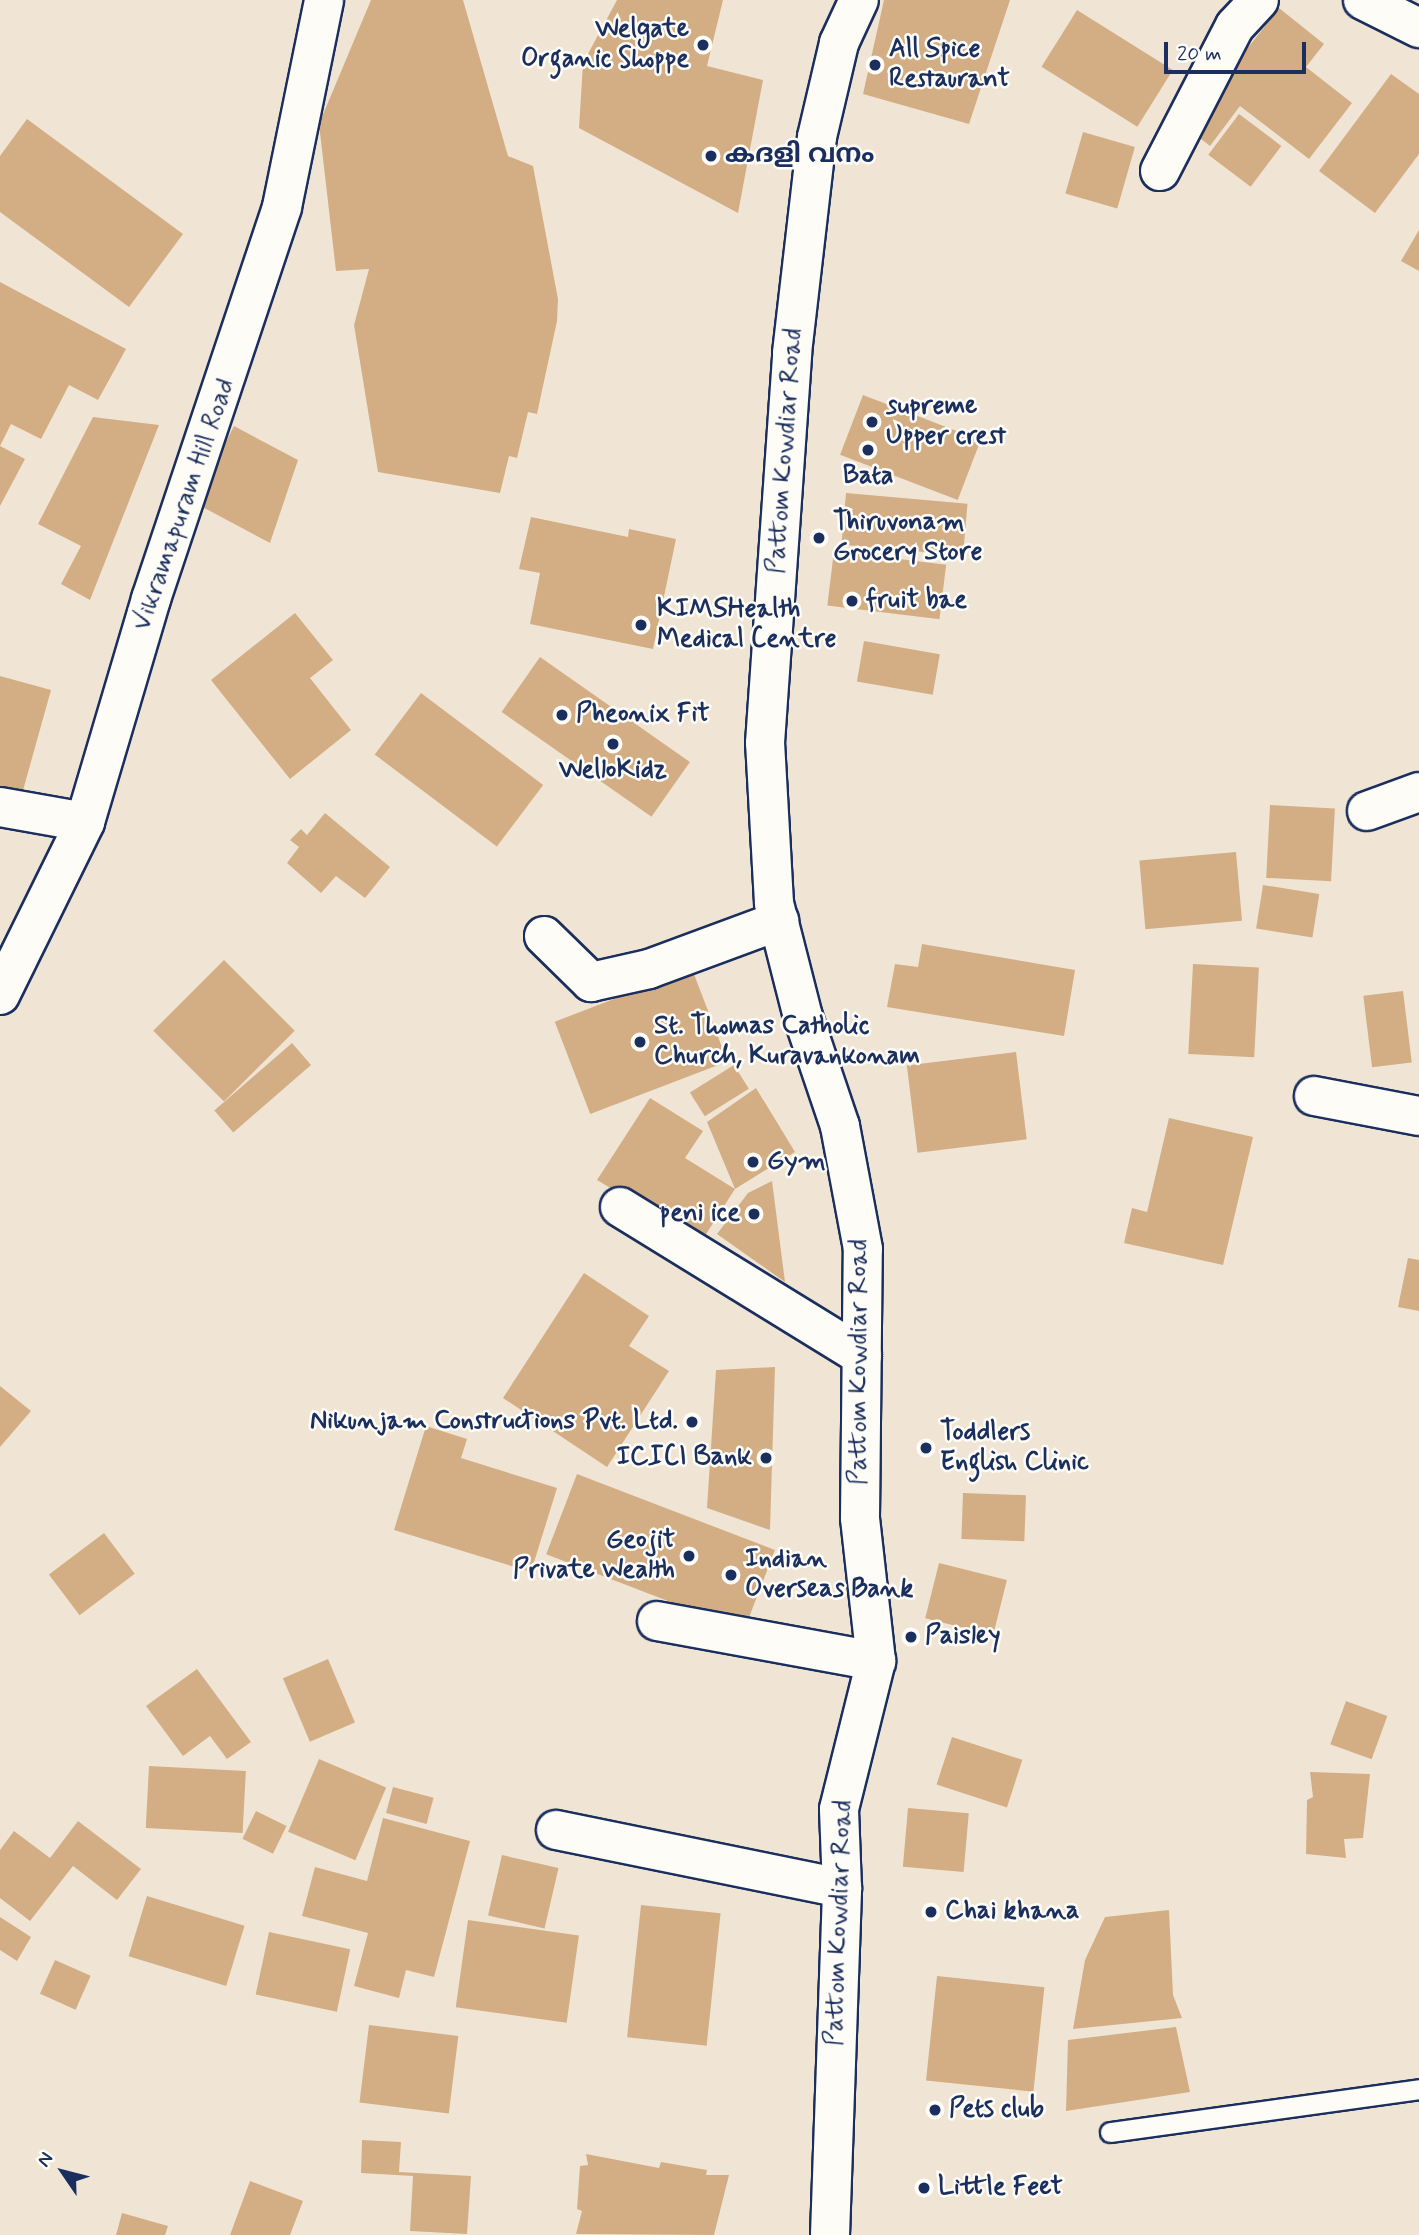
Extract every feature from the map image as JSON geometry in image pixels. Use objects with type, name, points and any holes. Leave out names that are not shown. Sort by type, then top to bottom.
[{"type":"street","name":"Vikramapuram Hill Road","points":[[0,995],[85,822],[151,599],[282,207],[324,0]]},
{"type":"street","name":"Pattom Kowdiar Road","points":[[830,2235],[842,1888],[839,1808],[876,1661],[860,1518],[863,1249],[845,1153],[803,1017],[774,903],[765,743],[792,353],[817,137],[839,43],[859,0]]},
{"type":"street","points":[[1160,171],[1235,26],[1259,0]]},
{"type":"street","points":[[1363,0],[1416,20]]},
{"type":"street","points":[[1367,810],[1419,792]]},
{"type":"street","points":[[0,807],[85,822]]},
{"type":"street","points":[[544,936],[591,982],[649,969],[779,921]]},
{"type":"street","points":[[1314,1096],[1419,1116]]},
{"type":"street","points":[[620,1207],[862,1356]]},
{"type":"street","points":[[657,1622],[876,1661]]},
{"type":"street","points":[[556,1830],[842,1888]]},
{"type":"lane","points":[[1110,2132],[1419,2089]]},
{"type":"building","points":[[371,0],[463,0],[508,156],[533,166],[558,299],[557,321],[537,414],[528,412],[517,458],[509,456],[500,493],[378,472],[354,325],[369,269],[336,271],[319,124]]},
{"type":"building","points":[[617,0],[723,0],[707,66],[763,80],[738,213],[579,128],[583,63]]},
{"type":"building","points":[[884,0],[1010,0],[969,124],[863,94]]},
{"type":"building","points":[[1279,8],[1324,44],[1306,67],[1352,103],[1309,159],[1240,106],[1210,146],[1186,127]]},
{"type":"building","points":[[1077,10],[1173,70],[1137,127],[1041,67]]},
{"type":"building","points":[[1391,74],[1419,94],[1419,154],[1375,213],[1319,171]]},
{"type":"building","points":[[1239,114],[1281,146],[1251,187],[1208,155]]},
{"type":"building","points":[[27,119],[183,234],[129,307],[0,212],[0,156]]},
{"type":"building","points":[[1083,132],[1135,147],[1117,208],[1065,194]]},
{"type":"building","points":[[1419,230],[1419,271],[1401,261]]},
{"type":"building","points":[[0,282],[126,349],[98,400],[69,385],[41,439],[11,424],[0,446]]},
{"type":"building","points":[[863,395],[981,440],[958,500],[840,455]]},
{"type":"building","points":[[93,417],[159,425],[90,600],[61,584],[81,546],[38,524]]},
{"type":"building","points":[[234,426],[298,460],[270,543],[195,503]]},
{"type":"building","points":[[0,446],[25,459],[0,506]]},
{"type":"building","points":[[846,493],[968,504],[963,555],[841,545]]},
{"type":"building","points":[[531,517],[628,537],[629,529],[676,539],[653,649],[530,624],[540,573],[519,569]]},
{"type":"building","points":[[834,551],[946,565],[939,619],[827,606]]},
{"type":"building","points":[[295,613],[333,660],[310,678],[351,730],[290,779],[211,680]]},
{"type":"building","points":[[864,641],[940,654],[933,695],[857,681]]},
{"type":"building","points":[[540,657],[690,762],[651,817],[502,712]]},
{"type":"building","points":[[0,676],[51,690],[22,794],[0,788]]},
{"type":"building","points":[[421,693],[543,785],[497,847],[375,754]]},
{"type":"building","points":[[1270,805],[1335,808],[1331,881],[1266,878]]},
{"type":"building","points":[[325,813],[390,867],[365,898],[336,876],[321,893],[287,863],[299,847],[290,840],[301,829],[307,835]]},
{"type":"building","points":[[1236,852],[1242,921],[1145,929],[1139,860]]},
{"type":"building","points":[[1263,885],[1319,894],[1312,937],[1256,928]]},
{"type":"building","points":[[922,944],[1075,970],[1064,1036],[887,1007],[895,964],[918,967]]},
{"type":"building","points":[[224,960],[295,1031],[224,1101],[153,1031]]},
{"type":"building","points":[[1193,964],[1259,967],[1254,1057],[1188,1054]]},
{"type":"building","name":"St. Thomas Catholic Church, Kuravankonam","points":[[692,969],[727,1061],[590,1114],[555,1022]]},
{"type":"building","points":[[1403,991],[1412,1062],[1372,1067],[1363,996]]},
{"type":"building","points":[[292,1043],[311,1065],[233,1132],[214,1111]]},
{"type":"building","points":[[1016,1052],[1027,1139],[918,1153],[907,1065]]},
{"type":"building","points":[[734,1065],[749,1089],[705,1116],[690,1093]]},
{"type":"building","points":[[756,1088],[795,1152],[735,1189],[707,1122]]},
{"type":"building","points":[[650,1098],[703,1131],[685,1158],[735,1189],[701,1242],[597,1180]]},
{"type":"building","points":[[1169,1118],[1253,1137],[1223,1265],[1124,1243],[1132,1208],[1147,1212]]},
{"type":"building","name":"peni ice","points":[[772,1181],[785,1282],[717,1234],[748,1193]]},
{"type":"building","points":[[1408,1258],[1419,1260],[1419,1311],[1398,1307]]},
{"type":"building","points":[[584,1273],[649,1316],[629,1346],[669,1371],[607,1467],[503,1398]]},
{"type":"building","points":[[775,1367],[770,1530],[707,1508],[716,1370]]},
{"type":"building","points":[[0,1386],[31,1411],[0,1447]]},
{"type":"building","points":[[426,1426],[467,1439],[461,1458],[557,1488],[531,1572],[394,1530]]},
{"type":"building","points":[[577,1474],[775,1550],[744,1630],[546,1554]]},
{"type":"building","points":[[963,1493],[1026,1495],[1024,1541],[961,1539]]},
{"type":"building","points":[[104,1533],[135,1574],[80,1615],[49,1575]]},
{"type":"building","points":[[939,1563],[1007,1580],[993,1635],[925,1618]]},
{"type":"building","points":[[328,1659],[355,1723],[310,1742],[283,1678]]},
{"type":"building","points":[[197,1669],[251,1742],[227,1759],[210,1736],[183,1756],[146,1706]]},
{"type":"building","points":[[1346,1701],[1387,1716],[1372,1759],[1330,1744]]},
{"type":"building","points":[[952,1737],[1022,1760],[1007,1807],[937,1785]]},
{"type":"building","points":[[319,1759],[386,1788],[355,1860],[288,1832]]},
{"type":"building","points":[[149,1766],[246,1771],[243,1833],[146,1828]]},
{"type":"building","points":[[1310,1772],[1370,1774],[1363,1838],[1344,1839],[1346,1858],[1306,1854],[1307,1800],[1313,1797]]},
{"type":"building","points":[[393,1787],[434,1798],[427,1824],[386,1813]]},
{"type":"building","points":[[908,1808],[969,1813],[964,1872],[903,1867]]},
{"type":"building","points":[[256,1811],[287,1826],[273,1854],[242,1839]]},
{"type":"building","points":[[383,1818],[470,1841],[434,1977],[406,1970],[399,1998],[354,1986],[368,1933],[302,1916],[315,1867],[367,1881]]},
{"type":"building","points":[[78,1821],[141,1869],[117,1900],[73,1866],[30,1921],[0,1898],[0,1850],[14,1831],[50,1858]]},
{"type":"building","points":[[502,1855],[559,1868],[545,1928],[488,1915]]},
{"type":"building","points":[[147,1896],[245,1926],[226,1986],[129,1956]]},
{"type":"building","points":[[641,1905],[721,1913],[707,2046],[627,2037]]},
{"type":"building","points":[[1169,1910],[1173,1995],[1182,2018],[1073,2029],[1085,1960],[1105,1917]]},
{"type":"building","points":[[0,1917],[31,1937],[17,1961],[0,1950]]},
{"type":"building","points":[[468,1920],[579,1936],[567,2023],[456,2007]]},
{"type":"building","points":[[269,1932],[350,1949],[337,2012],[256,1995]]},
{"type":"building","points":[[55,1960],[91,1976],[76,2010],[40,1994]]},
{"type":"building","points":[[937,1976],[1044,1987],[1033,2092],[926,2080]]},
{"type":"building","points":[[369,2025],[458,2036],[449,2113],[359,2102]]},
{"type":"building","points":[[1176,2027],[1190,2092],[1066,2111],[1068,2040]]},
{"type":"building","points":[[362,2140],[401,2142],[399,2172],[471,2176],[467,2234],[410,2231],[413,2176],[361,2173]]},
{"type":"building","points":[[586,2154],[659,2168],[661,2162],[707,2170],[706,2175],[729,2175],[714,2235],[576,2234],[582,2211],[577,2209],[580,2166],[588,2165]]},
{"type":"building","points":[[250,2181],[303,2201],[290,2235],[230,2235]]},
{"type":"building","points":[[122,2213],[168,2226],[165,2235],[116,2235]]},
{"type":"place","name":"Welgate Organic Shoppe","points":[[703,45]]},
{"type":"place","name":"All Spice Restaurant","points":[[875,65]]},
{"type":"place","name":"കദളി വനം","points":[[711,156]]},
{"type":"place","name":"supreme Upper crest","points":[[872,422]]},
{"type":"place","name":"Bata","points":[[868,450]]},
{"type":"place","name":"Thiruvonam Grocery Store","points":[[819,538]]},
{"type":"place","name":"fruit bae","points":[[852,601]]},
{"type":"place","name":"KIMSHealth Medical Centre","points":[[641,625]]},
{"type":"place","name":"Pheonix Fit","points":[[562,715]]},
{"type":"place","name":"WelloKidz","points":[[613,744]]},
{"type":"place","name":"St. Thomas Catholic Church, Kuravankonam","points":[[640,1042]]},
{"type":"place","name":"Gym","points":[[753,1162]]},
{"type":"place","name":"peni ice","points":[[754,1214]]},
{"type":"place","name":"Nikunjam Constructions Pvt. Ltd.","points":[[692,1422]]},
{"type":"place","name":"Toddlers English Clinic","points":[[926,1448]]},
{"type":"place","name":"ICICI Bank","points":[[766,1458]]},
{"type":"place","name":"Geojit Private Wealth","points":[[689,1556]]},
{"type":"place","name":"Indian Overseas Bank","points":[[731,1575]]},
{"type":"place","name":"Paisley","points":[[911,1637]]},
{"type":"place","name":"Chai khana","points":[[931,1912]]},
{"type":"place","name":"Pets club","points":[[935,2110]]},
{"type":"place","name":"Little Feet","points":[[924,2188]]}]
